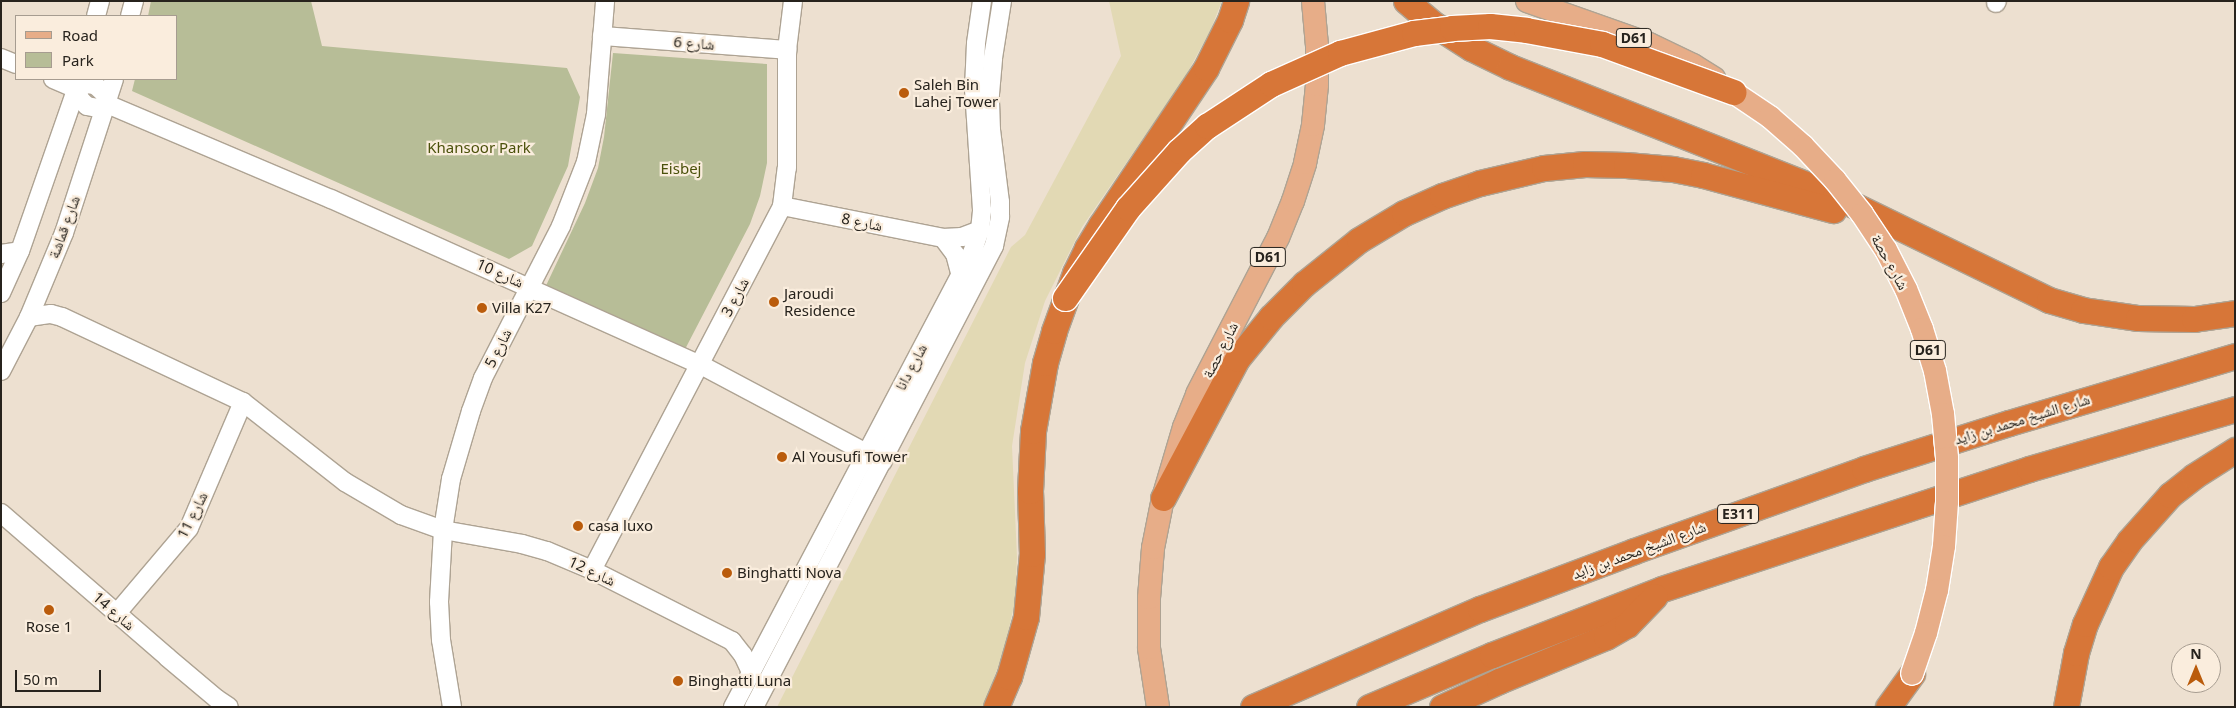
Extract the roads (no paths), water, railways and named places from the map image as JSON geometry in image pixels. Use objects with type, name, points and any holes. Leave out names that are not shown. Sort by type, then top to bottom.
[{"type":"highway","points":[[1406,1],[1435,25],[1471,48],[1510,67],[1814,187],[2049,300],[2083,310],[2166,320],[2235,313]]},
{"type":"highway","points":[[996,707],[1019,647],[1031,586],[1031,468],[1033,431],[1045,363],[1065,298],[1075,273],[1101,224],[1206,68],[1233,11]]},
{"type":"highway","points":[[1065,298],[1128,208],[1152,179],[1207,126],[1271,84],[1305,67],[1359,47],[1414,33],[1452,28],[1490,26],[1526,30],[1602,44],[1733,92]]},
{"type":"highway","points":[[1163,498],[1236,359],[1271,317],[1304,284],[1359,240],[1404,213],[1442,196],[1480,183],[1544,168],[1585,164],[1626,165],[1673,169],[1703,175],[1898,228]]},
{"type":"highway","name":"شارع الشيخ محمد بن زايد","points":[[1253,707],[1480,609],[1634,551],[1864,469],[2009,423],[2235,356]]},
{"type":"highway","points":[[1369,707],[1492,655],[1662,589],[2029,469],[2235,409]]},
{"type":"highway","points":[[2066,707],[2076,653],[2085,624],[2097,595],[2116,561],[2148,517],[2170,495],[2194,476],[2235,450]]},
{"type":"highway","points":[[1442,707],[1499,681],[1606,637],[1626,625],[1662,589]]},
{"type":"highway","points":[[1888,707],[1912,674]]},
{"type":"main road","name":"شارع حصة","points":[[1158,707],[1149,648],[1148,598],[1153,548],[1163,498],[1184,427],[1197,394],[1278,238],[1293,201],[1305,163],[1313,125],[1317,85],[1318,46],[1313,1]]},
{"type":"main road","name":"شارع حصة","points":[[1527,1],[1671,53],[1693,65],[1770,117],[1803,146],[1835,180],[1862,214],[1886,250],[1906,289],[1922,329],[1934,371],[1942,414],[1947,458],[1944,546],[1937,590],[1926,633],[1901,707]]},
{"type":"street","points":[[96,15],[100,1]]},
{"type":"street","points":[[130,15],[134,1]]},
{"type":"street","name":"شارع 5","points":[[452,707],[442,640],[439,602],[442,530],[451,479],[471,411],[499,346],[561,226],[586,162],[596,114],[605,1]]},
{"type":"street","name":"شارع 3","points":[[592,570],[782,206],[786,187],[787,159],[787,50],[793,1]]},
{"type":"street","name":"شارع دانا","points":[[733,707],[866,451],[972,253],[980,230],[982,210],[974,89],[976,43],[982,1]]},
{"type":"street","name":"شارع دانا","points":[[754,707],[988,259],[998,231],[1000,202],[991,130],[990,94],[993,58],[1002,1]]},
{"type":"street","name":"شارع 6","points":[[602,36],[787,50]]},
{"type":"street","points":[[1,58],[15,64]]},
{"type":"street","points":[[58,80],[95,85],[106,94],[107,104]]},
{"type":"street","name":"شارع قماشة","points":[[1,370],[29,317],[64,232],[114,80]]},
{"type":"street","points":[[3,284],[20,251],[79,84]]},
{"type":"street","name":"شارع 10","points":[[107,104],[279,176],[531,287],[699,364],[866,451],[883,462]]},
{"type":"street","name":"شارع 8","points":[[782,206],[943,238],[962,237],[980,230]]},
{"type":"street","points":[[943,238],[955,254],[960,273]]},
{"type":"street","points":[[1,254],[20,251]]},
{"type":"street","points":[[41,288],[62,317]]},
{"type":"street","points":[[29,317],[51,314],[62,317]]},
{"type":"street","name":"شارع 12","points":[[62,317],[244,402],[345,482],[401,515],[442,530],[522,544],[547,551],[592,570],[732,641],[750,642],[768,638]]},
{"type":"street","name":"شارع 11","points":[[117,613],[189,528],[244,402]]},
{"type":"street","name":"شارع 14","points":[[1,512],[217,699],[229,707]]},
{"type":"street","name":"شارع 12","points":[[732,641],[743,655],[751,672]]},
{"type":"place","name":"Saleh Bin Lahej Tower","points":[[904,93]]},
{"type":"place","name":"Jaroudi Residence","points":[[774,302]]},
{"type":"place","name":"Villa K27","points":[[482,308]]},
{"type":"place","name":"Al Yousufi Tower","points":[[782,457]]},
{"type":"place","name":"casa luxo","points":[[578,526]]},
{"type":"place","name":"Binghatti Nova","points":[[727,573]]},
{"type":"place","name":"Rose 1","points":[[49,610]]},
{"type":"place","name":"Binghatti Luna","points":[[678,681]]},
{"type":"park label","name":"Khansoor Park","points":[[479,148]]},
{"type":"park label","name":"Eisbej","points":[[681,169]]}]
